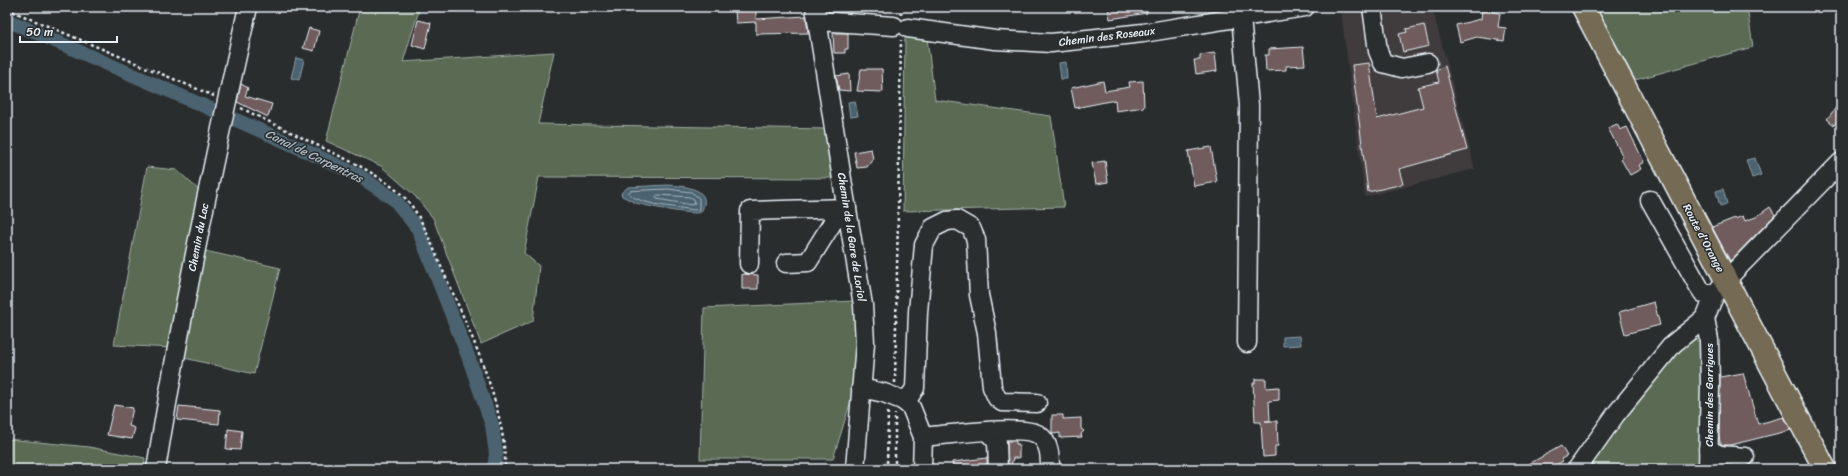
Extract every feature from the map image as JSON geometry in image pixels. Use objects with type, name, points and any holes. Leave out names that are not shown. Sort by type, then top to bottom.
[{"type":"main road","name":"Route d'Orange","points":[[1583,7],[1720,287],[1825,469]]},
{"type":"street","name":"Chemin du Lac","points":[[156,469],[185,304],[225,109],[248,7]]},
{"type":"street","name":"Chemin des Roseaux","points":[[817,14],[995,40],[1051,43],[1143,33],[1305,7]]},
{"type":"street","points":[[1372,7],[1378,51],[1383,64],[1402,68],[1428,63]]},
{"type":"street","name":"Chemin de la Gare de Loriol","points":[[817,14],[844,208],[864,305],[865,343],[854,469]]},
{"type":"street","points":[[1241,17],[1249,105],[1247,342]]},
{"type":"street","points":[[1577,469],[1616,414],[1673,344],[1705,318],[1720,287],[1841,162]]},
{"type":"street","points":[[1650,200],[1703,293],[1720,287]]},
{"type":"street","points":[[786,263],[808,262],[844,208]]},
{"type":"street","points":[[750,264],[750,210],[844,208]]},
{"type":"street","points":[[861,388],[895,397],[910,396],[915,388],[918,312],[924,245],[933,228],[947,220],[957,220],[971,228],[976,240],[979,295],[987,333],[992,387],[997,398],[1002,402],[1037,403]]},
{"type":"street","name":"Chemin des Garrigues","points":[[1705,318],[1709,340],[1710,384],[1708,469]]},
{"type":"street","points":[[895,397],[911,408],[923,437],[922,469]]},
{"type":"street","points":[[923,437],[1025,431],[1038,434],[1045,441],[1050,454],[1050,469]]},
{"type":"street","points":[[988,432],[998,442],[998,469]]},
{"type":"street","points":[[1708,449],[1720,455],[1745,457]]},
{"type":"path","points":[[895,469],[901,7]]},
{"type":"path","points":[[7,9],[225,109],[356,164],[379,178],[407,201],[425,230],[472,336],[491,390],[501,425],[505,469]]},
{"type":"path","points":[[888,469],[895,397]]},
{"type":"shaded area","points":[[1375,7],[1432,7],[1475,169],[1365,197],[1341,12]]},
{"type":"green space","points":[[360,7],[420,7],[403,62],[554,52],[538,124],[828,129],[834,178],[539,177],[524,253],[539,266],[533,321],[481,344],[433,218],[414,195],[381,166],[326,141]]},
{"type":"green space","points":[[1596,7],[1747,7],[1753,47],[1635,80]]},
{"type":"green space","points":[[905,34],[927,38],[935,100],[1051,116],[1064,207],[903,211]]},
{"type":"green space","points":[[147,167],[177,170],[203,194],[172,348],[114,345]]},
{"type":"green space","points":[[201,250],[280,268],[254,374],[180,357]]},
{"type":"green space","points":[[855,301],[859,326],[857,381],[833,459],[700,459],[704,308]]},
{"type":"green space","points":[[1693,337],[1701,343],[1700,469],[1586,469],[1606,439],[1674,353]]},
{"type":"green space","points":[[7,439],[89,447],[145,458],[144,469],[7,469]]},
{"type":"water","points":[[296,58],[304,60],[299,80],[291,78]]},
{"type":"water","points":[[1066,62],[1067,79],[1061,79],[1059,63]]},
{"type":"water","points":[[855,101],[858,116],[850,117],[848,102]]},
{"type":"water","points":[[1755,158],[1761,175],[1752,178],[1746,160]]},
{"type":"water","points":[[668,185],[681,186],[701,193],[704,198],[704,204],[701,212],[680,212],[641,204],[622,196],[621,193],[628,187]]},
{"type":"water","points":[[1723,189],[1727,204],[1720,206],[1716,191]]},
{"type":"water","points":[[1300,336],[1301,345],[1283,346],[1283,337]]},
{"type":"building","points":[[1108,7],[1146,7],[1147,13],[1110,19]]},
{"type":"building","points":[[756,10],[756,19],[806,16],[808,33],[756,34],[756,22],[736,23],[735,11]]},
{"type":"building","points":[[1482,10],[1500,13],[1498,27],[1506,28],[1504,41],[1477,37],[1460,42],[1456,25],[1481,19]]},
{"type":"building","points":[[418,20],[431,23],[425,49],[412,45]]},
{"type":"building","points":[[1424,25],[1429,46],[1403,52],[1399,34],[1407,32],[1406,29]]},
{"type":"building","points":[[309,28],[319,31],[314,51],[303,48]]},
{"type":"building","points":[[833,33],[848,33],[848,49],[845,49],[845,53],[834,53]]},
{"type":"building","points":[[1303,47],[1305,65],[1286,66],[1286,70],[1266,71],[1265,55],[1269,55],[1269,49]]},
{"type":"building","points":[[1215,53],[1217,71],[1196,74],[1194,60],[1200,60],[1200,55]]},
{"type":"building","points":[[1369,63],[1377,119],[1423,107],[1418,87],[1439,82],[1436,70],[1445,66],[1467,150],[1399,169],[1403,184],[1368,192],[1352,65]]},
{"type":"building","points":[[861,69],[882,69],[883,92],[857,91]]},
{"type":"building","points":[[849,74],[850,91],[839,90],[836,76]]},
{"type":"building","points":[[1103,81],[1105,91],[1130,87],[1129,82],[1143,81],[1144,107],[1116,111],[1115,100],[1075,108],[1071,88]]},
{"type":"building","points":[[241,84],[248,88],[245,96],[272,104],[268,117],[237,102]]},
{"type":"building","points":[[1841,101],[1841,117],[1834,125],[1827,119]]},
{"type":"building","points":[[1617,124],[1620,130],[1627,127],[1644,162],[1639,165],[1641,169],[1630,175],[1621,159],[1623,157],[1608,128]]},
{"type":"building","points":[[1211,147],[1217,182],[1194,186],[1188,151]]},
{"type":"building","points":[[871,149],[873,159],[867,167],[857,168],[854,152]]},
{"type":"building","points":[[1105,161],[1108,182],[1096,184],[1092,163]]},
{"type":"building","points":[[1770,207],[1775,215],[1730,261],[1712,227],[1743,216],[1745,221],[1756,217]]},
{"type":"building","points":[[742,274],[758,275],[758,289],[742,289]]},
{"type":"building","points":[[1654,302],[1660,325],[1625,334],[1619,312]]},
{"type":"building","points":[[1743,373],[1758,424],[1784,417],[1791,430],[1731,445],[1723,445],[1720,443],[1719,434],[1720,377]]},
{"type":"building","points":[[1255,379],[1266,379],[1266,388],[1279,387],[1279,400],[1269,401],[1270,421],[1277,421],[1278,446],[1275,446],[1275,456],[1263,457],[1261,422],[1255,422],[1253,383],[1255,383]]},
{"type":"building","points":[[114,405],[133,408],[129,426],[135,428],[132,439],[107,435]]},
{"type":"building","points":[[179,406],[220,410],[219,424],[177,420]]},
{"type":"building","points":[[1052,415],[1063,415],[1063,419],[1081,418],[1081,429],[1084,431],[1081,434],[1082,437],[1060,438],[1060,433],[1052,434]]},
{"type":"building","points":[[228,429],[242,431],[240,450],[226,449]]},
{"type":"building","points":[[1007,441],[1016,441],[1016,444],[1019,444],[1019,458],[1013,458],[1010,469],[1008,469]]},
{"type":"building","points":[[1561,446],[1567,456],[1561,459],[1563,461],[1549,469],[1520,469]]},
{"type":"building","points":[[987,458],[987,469],[953,469],[952,462]]},
{"type":"waterway","name":"Canal de Carpentras","points":[[7,20],[282,140],[358,175],[395,200],[418,229],[468,356],[492,425],[496,454],[494,469]]}]
